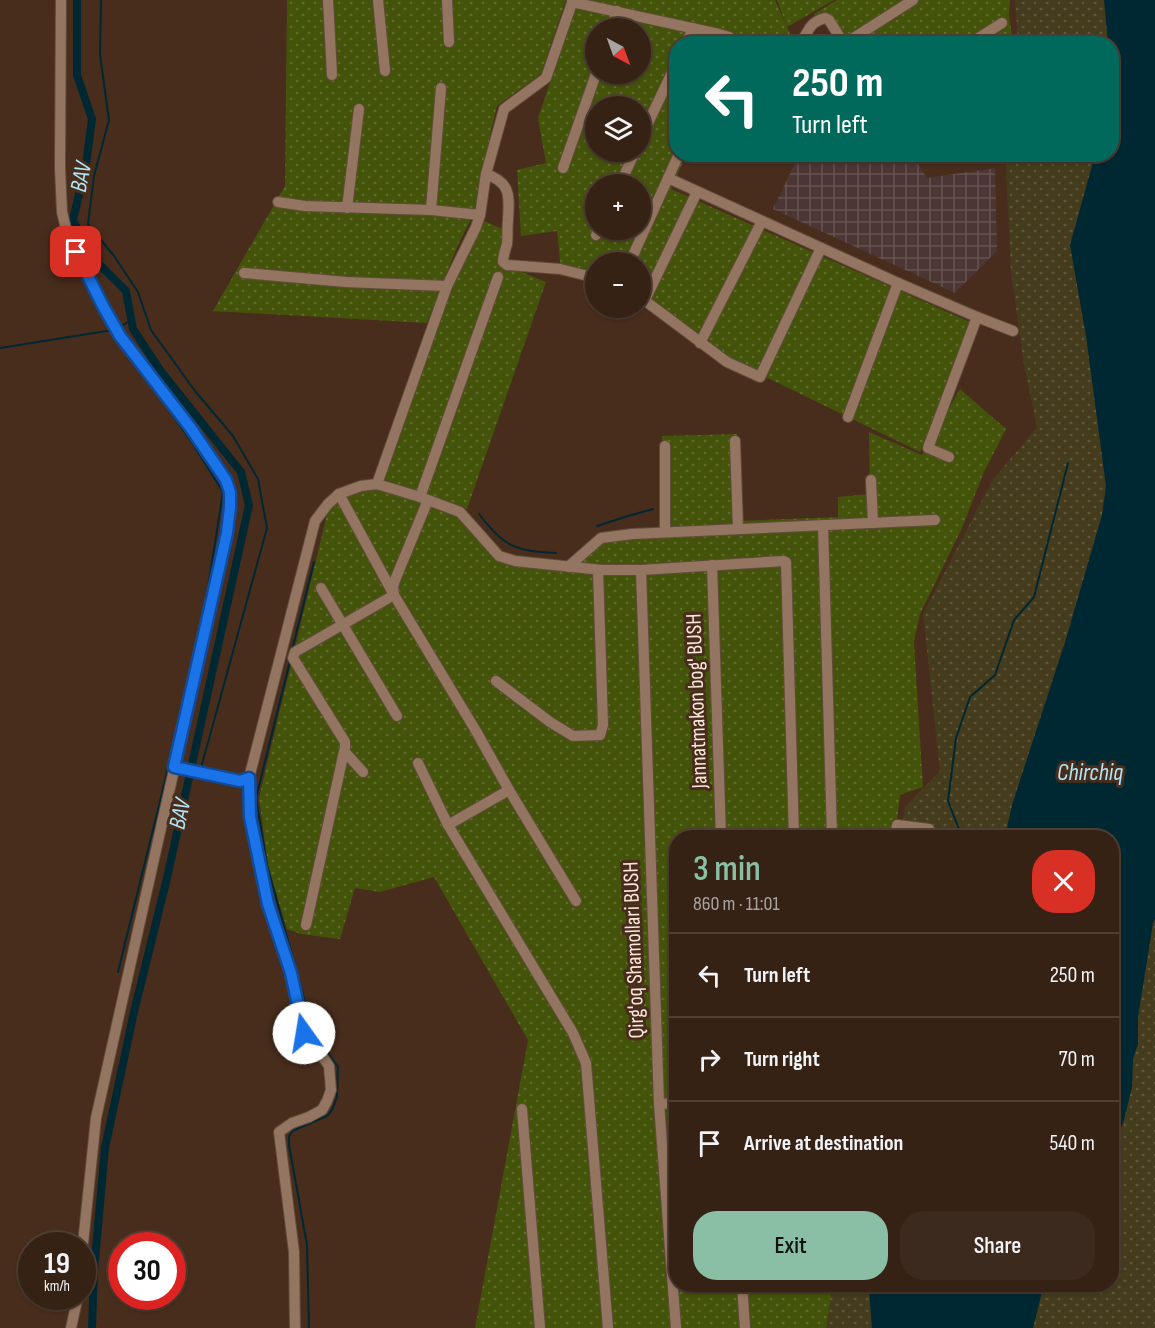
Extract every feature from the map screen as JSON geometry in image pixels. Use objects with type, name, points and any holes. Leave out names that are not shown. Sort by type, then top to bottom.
[{"type":"street","points":[[61,0],[60,168],[62,212],[67,233],[120,336],[196,436],[226,480],[230,492],[227,533],[178,768],[96,1118],[84,1232]]},
{"type":"street","points":[[328,0],[332,75]]},
{"type":"street","points":[[378,0],[385,71]]},
{"type":"street","points":[[447,0],[449,42]]},
{"type":"street","points":[[857,36],[913,0]]},
{"type":"street","points":[[377,484],[447,286],[476,227],[486,174],[504,110],[546,78],[572,1],[726,36]]},
{"type":"street","points":[[615,18],[617,11]]},
{"type":"street","points":[[804,36],[810,26],[825,18],[829,20],[839,36]]},
{"type":"street","points":[[982,36],[1002,23]]},
{"type":"street","points":[[690,36],[693,28]]},
{"type":"street","points":[[651,117],[669,79]]},
{"type":"street","points":[[563,168],[592,84]]},
{"type":"street","points":[[431,210],[441,88]]},
{"type":"street","points":[[347,207],[359,108]]},
{"type":"street","points":[[635,252],[675,162]]},
{"type":"street","points":[[486,174],[497,178],[505,185],[509,195],[507,242],[503,262],[507,265],[560,270],[585,276]]},
{"type":"street","points":[[668,178],[898,284],[1013,331]]},
{"type":"street","points":[[651,283],[697,192]]},
{"type":"street","points":[[278,202],[305,206],[431,210],[480,215]]},
{"type":"street","points":[[700,343],[762,221]]},
{"type":"street","points":[[651,305],[727,362],[760,376],[822,249]]},
{"type":"street","points":[[243,273],[346,282],[447,286]]},
{"type":"street","points":[[394,595],[395,580],[498,277]]},
{"type":"street","points":[[848,417],[898,284]]},
{"type":"street","points":[[949,457],[928,448],[977,317]]},
{"type":"street","points":[[735,441],[738,529]]},
{"type":"street","points":[[665,446],[665,532]]},
{"type":"street","points":[[871,480],[873,523]]},
{"type":"street","points":[[295,1328],[294,1252],[279,1132],[292,1123],[322,1110],[331,1090],[329,1066],[304,1033],[291,973],[268,904],[250,817],[249,778],[315,521],[328,504],[339,494],[361,486],[377,484],[424,498],[460,512],[499,556],[515,561],[598,570],[641,570],[712,564],[786,562],[794,830]]},
{"type":"street","points":[[339,494],[394,595],[576,901]]},
{"type":"street","points":[[568,567],[601,538],[632,534],[935,520]]},
{"type":"street","points":[[823,525],[832,830]]},
{"type":"street","name":"Jannatmakon bog' BUSH","points":[[712,564],[720,830]]},
{"type":"street","points":[[496,681],[550,722],[573,736],[600,735],[603,726],[598,570]]},
{"type":"street","name":"Qirg'oq Shamollari BUSH","points":[[641,570],[659,1104],[669,1182]]},
{"type":"street","points":[[321,588],[397,716]]},
{"type":"street","points":[[293,658],[295,652],[394,595]]},
{"type":"street","points":[[281,654],[293,658],[345,742],[345,752],[306,926]]},
{"type":"street","points":[[345,752],[363,772]]},
{"type":"street","points":[[418,763],[448,825],[573,1033],[586,1063],[608,1328]]},
{"type":"street","points":[[178,768],[240,781],[249,778]]},
{"type":"street","points":[[448,825],[509,790]]},
{"type":"street","points":[[896,830],[897,825],[929,829]]},
{"type":"street","points":[[659,1104],[669,1103]]},
{"type":"street","points":[[522,1109],[540,1328]]},
{"type":"street","name":"Qirg'oq Shamollari BUSH","points":[[675,1292],[676,1328]]},
{"type":"street","points":[[743,1292],[745,1328]]},
{"type":"street","points":[[71,1328],[75,1310]]},
{"type":"shaded area","points":[[796,162],[917,162],[927,178],[995,168],[997,251],[955,293],[773,209]]},
{"type":"green space","points":[[287,0],[566,0],[541,74],[498,105],[496,109],[473,215],[457,247],[427,323],[213,311],[285,186]]},
{"type":"green space","points":[[578,0],[775,0],[791,36],[669,36],[669,162],[683,162],[671,189],[979,326],[920,452],[702,346],[651,307],[651,252],[585,252],[585,276],[561,270],[557,231],[521,236],[517,170],[546,163],[538,118]]},
{"type":"green space","points":[[777,0],[834,0],[787,27]]},
{"type":"green space","points":[[837,0],[1010,0],[1009,15],[1012,36],[839,36],[827,18],[816,21],[814,14]]},
{"type":"green space","points":[[482,220],[512,233],[504,265],[546,282],[467,509],[383,479],[453,279]]},
{"type":"green space","points":[[960,389],[1006,429],[984,472],[962,528],[920,614],[914,641],[923,787],[900,795],[896,830],[669,830],[669,1292],[831,1292],[828,1328],[475,1328],[528,1040],[434,877],[380,892],[355,888],[340,939],[301,934],[287,929],[268,866],[259,798],[329,506],[342,496],[374,487],[453,513],[498,560],[569,566],[601,540],[662,531],[662,436],[737,434],[739,521],[838,517],[838,497],[870,494],[869,432],[922,455]]},
{"type":"sand","points":[[1015,0],[1155,0],[1155,1328],[826,1328],[832,1292],[1119,1292],[1119,830],[902,830],[905,807],[940,771],[923,614],[992,481],[1037,427],[1024,365],[1011,272],[1007,162],[1119,162],[1119,36],[1018,36]]},
{"type":"water","name":"Chirchiq","points":[[1104,0],[1155,0],[1155,919],[1138,1017],[1138,1044],[1133,1059],[1132,1087],[1119,1133],[1119,830],[1007,830],[1012,805],[1066,639],[1102,515],[1106,486],[1086,336],[1070,245],[1093,162],[1119,162],[1119,36],[1107,36]]},
{"type":"water","points":[[869,1292],[1042,1292],[1033,1328],[872,1328]]},
{"type":"waterway","name":"BAV","points":[[77,0],[77,75],[92,119],[86,165],[73,220],[92,257],[126,291],[133,329],[160,370],[241,472],[249,505],[105,1148],[94,1271],[92,1328]]},
{"type":"waterway","points":[[101,0],[100,55],[109,120],[94,176],[88,224],[114,256],[138,292],[151,330],[195,391],[233,436],[258,479],[267,528],[201,768]]},
{"type":"waterway","points":[[118,328],[131,320]]},
{"type":"waterway","points":[[0,348],[113,330]]},
{"type":"waterway","points":[[118,972],[177,732],[207,594],[223,492],[154,389]]},
{"type":"waterway","points":[[959,830],[948,801],[956,738],[970,697],[995,675],[1014,620],[1034,597],[1068,463]]},
{"type":"waterway","points":[[597,526],[653,509]]},
{"type":"waterway","points":[[479,514],[496,534],[511,545],[530,551],[556,553]]},
{"type":"waterway","points":[[292,650],[314,562]]},
{"type":"waterway","points":[[290,661],[256,798],[267,865],[313,1031],[338,1067],[337,1097],[332,1110],[327,1116],[292,1131],[289,1137],[307,1245],[309,1328]]},
{"type":"waterway","name":"BAV","points":[[189,779],[197,776]]},
{"type":"route","points":[[76,252],[120,336],[190,427],[226,480],[230,492],[227,533],[174,767],[240,781],[249,778],[250,817],[268,904],[291,973],[304,1033]]}]
